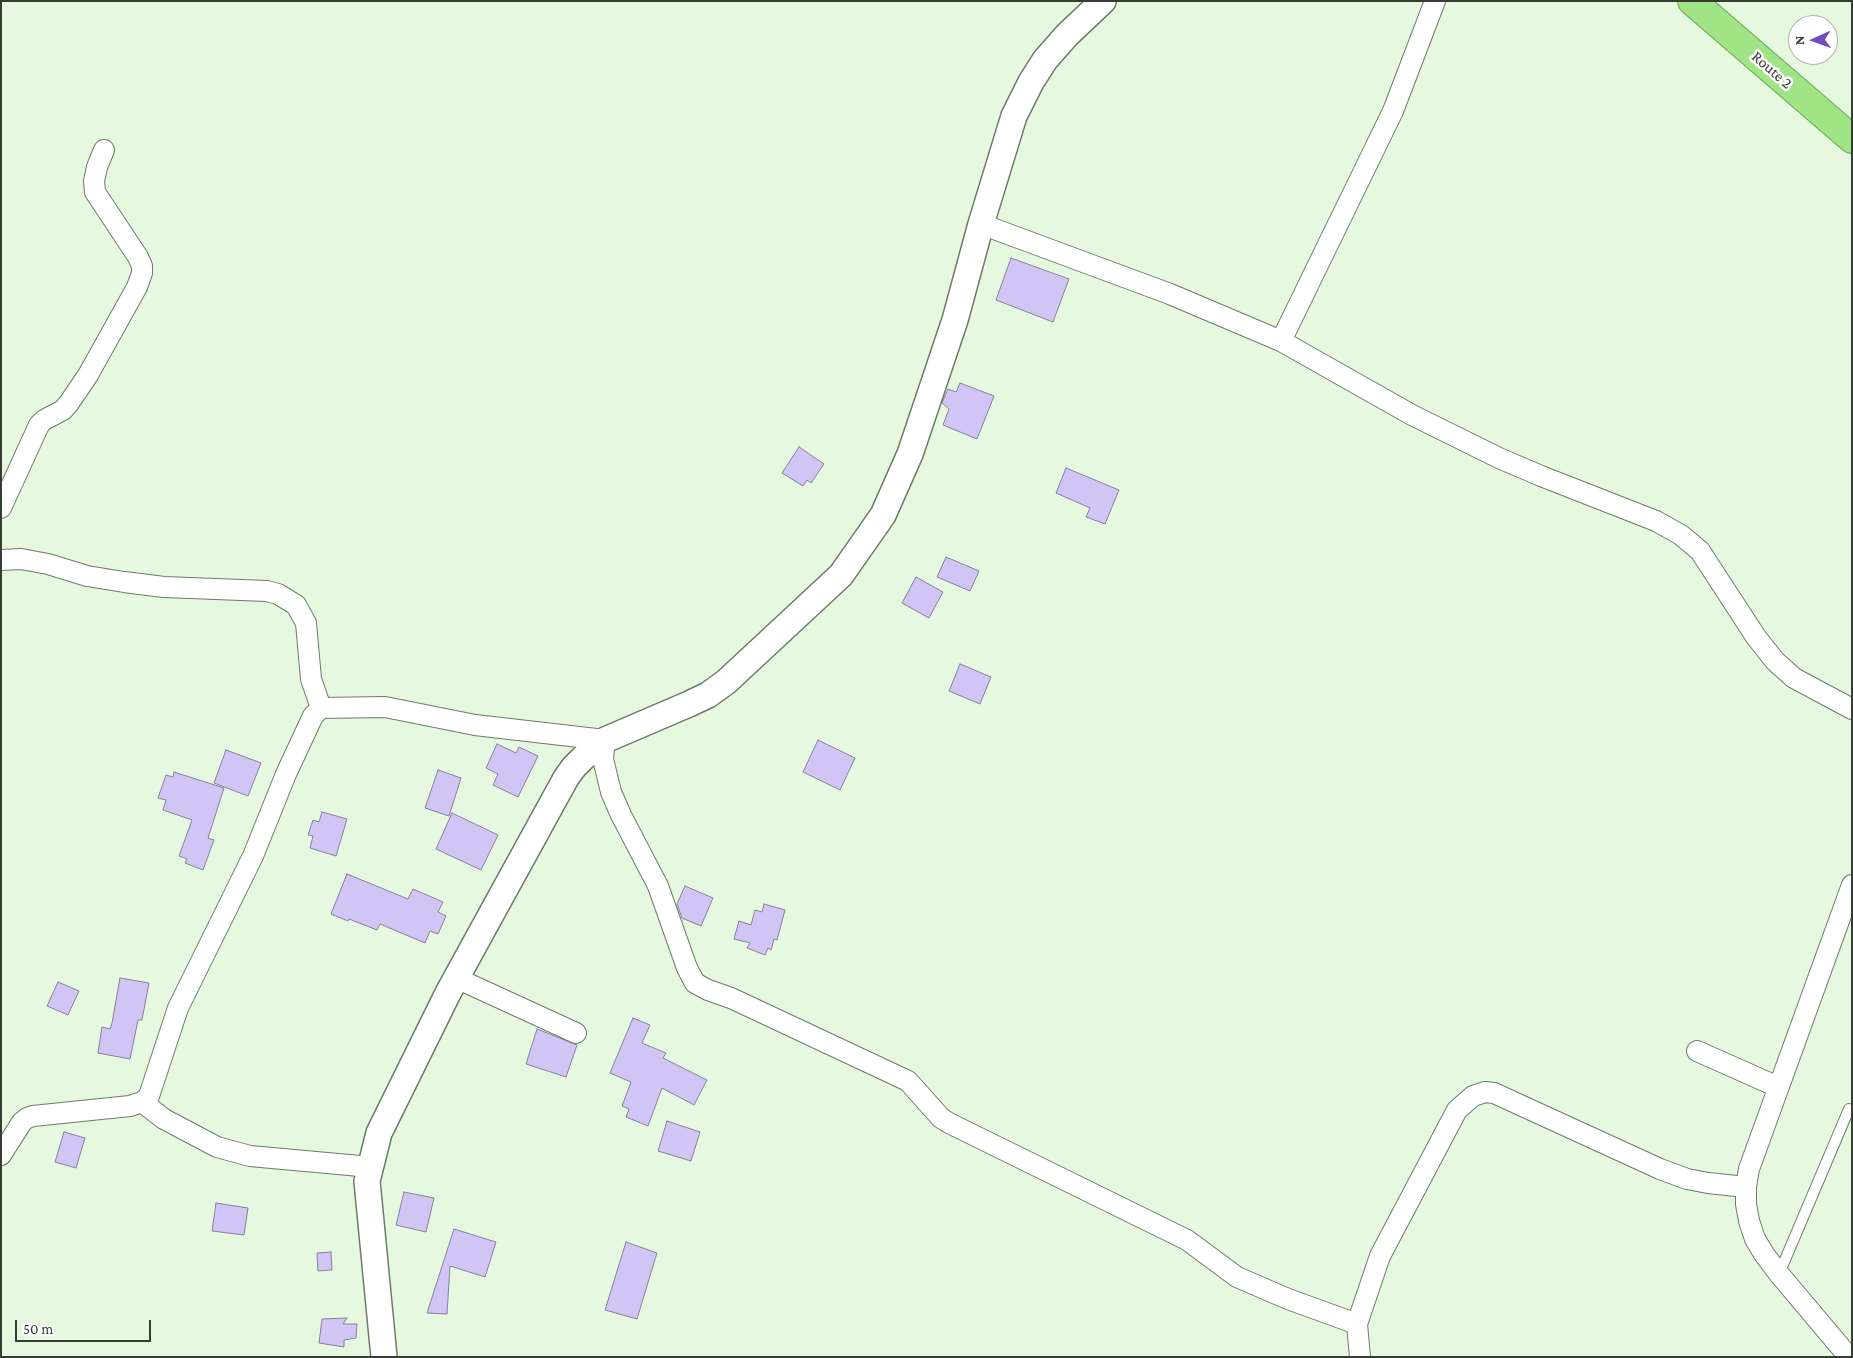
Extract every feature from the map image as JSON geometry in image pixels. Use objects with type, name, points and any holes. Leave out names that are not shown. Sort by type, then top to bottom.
[{"type":"highway","name":"Route 2","points":[[1692,1],[1852,139]]},
{"type":"street","points":[[384,1357],[367,1181],[379,1133],[456,978],[566,778],[584,757],[605,740],[708,695],[740,670],[841,575],[883,515],[910,454],[955,320],[980,224],[1014,116],[1045,60],[1067,35],[1103,1]]},
{"type":"street","points":[[1280,341],[1393,111],[1435,1]]},
{"type":"street","points":[[1,508],[39,425],[69,404],[88,375],[137,287],[142,273],[142,266],[138,257],[95,192],[94,181],[104,150]]},
{"type":"street","points":[[980,224],[1170,294],[1280,341],[1412,415],[1499,458],[1656,521],[1681,535],[1700,551],[1756,637],[1775,661],[1794,678],[1852,709]]},
{"type":"street","points":[[1,560],[21,559],[48,564],[87,576],[164,587],[267,591],[278,594],[296,605],[306,623],[311,678],[321,708]]},
{"type":"street","points":[[1,1155],[22,1122],[33,1116],[130,1106],[142,1102],[149,1096],[178,1008],[254,856],[286,774],[313,716],[321,708],[385,707],[475,725],[605,740]]},
{"type":"street","points":[[605,740],[603,752],[604,765],[611,792],[658,886],[687,968],[695,983],[908,1081],[941,1118],[949,1124],[1187,1240],[1238,1276],[1288,1299],[1357,1324]]},
{"type":"street","points":[[1849,1351],[1779,1274],[1755,1239],[1747,1212],[1746,1187],[1749,1169],[1852,885]]},
{"type":"street","points":[[456,978],[576,1033]]},
{"type":"street","points":[[1697,1051],[1778,1087]]},
{"type":"street","points":[[1360,1357],[1357,1324],[1380,1256],[1457,1110],[1473,1096],[1485,1092],[1494,1093],[1660,1169],[1687,1179],[1708,1184],[1746,1187]]},
{"type":"street","points":[[142,1102],[164,1119],[217,1147],[250,1156],[371,1167]]},
{"type":"lane","points":[[1779,1274],[1849,1109]]},
{"type":"building","points":[[1011,258],[1069,279],[1053,322],[996,300]]},
{"type":"building","points":[[960,383],[994,396],[977,439],[943,425],[949,409],[942,403],[948,389],[956,392]]},
{"type":"building","points":[[799,447],[824,464],[811,483],[807,480],[803,486],[782,473]]},
{"type":"building","points":[[1066,468],[1119,490],[1105,524],[1086,517],[1090,508],[1056,493]]},
{"type":"building","points":[[946,557],[979,571],[970,591],[937,577]]},
{"type":"building","points":[[916,577],[943,592],[929,618],[902,603]]},
{"type":"building","points":[[960,664],[991,677],[980,704],[949,691]]},
{"type":"building","points":[[818,740],[855,758],[840,790],[803,772]]},
{"type":"building","points":[[497,744],[516,753],[519,747],[538,756],[518,797],[493,785],[498,774],[486,768]]},
{"type":"building","points":[[226,750],[261,763],[248,796],[214,783]]},
{"type":"building","points":[[438,770],[461,778],[449,816],[425,808]]},
{"type":"building","points":[[174,772],[224,788],[208,838],[214,840],[203,870],[185,863],[187,859],[179,856],[192,820],[163,810],[166,800],[158,798],[166,775],[173,777]]},
{"type":"building","points":[[322,812],[347,819],[336,856],[310,848],[313,836],[308,835],[313,820],[319,822]]},
{"type":"building","points":[[452,813],[498,835],[481,870],[436,849]]},
{"type":"building","points":[[347,874],[408,899],[413,889],[443,902],[438,912],[446,916],[438,934],[430,931],[425,943],[380,924],[377,930],[331,914]]},
{"type":"building","points":[[685,886],[713,898],[701,926],[682,918],[677,904]]},
{"type":"building","points":[[764,904],[785,910],[777,940],[774,939],[771,950],[768,948],[765,955],[747,948],[750,943],[734,939],[739,921],[751,925],[755,910],[762,912]]},
{"type":"building","points":[[120,978],[149,983],[142,1020],[138,1020],[130,1059],[98,1053],[102,1027],[110,1029],[112,1023]]},
{"type":"building","points":[[58,982],[79,991],[68,1015],[47,1006]]},
{"type":"building","points":[[633,1018],[650,1025],[642,1043],[666,1053],[663,1058],[707,1080],[694,1105],[662,1088],[648,1126],[626,1117],[629,1109],[622,1106],[631,1082],[610,1073]]},
{"type":"building","points":[[537,1029],[577,1045],[566,1077],[526,1064]]},
{"type":"building","points":[[667,1121],[700,1132],[691,1161],[658,1151]]},
{"type":"building","points":[[64,1132],[85,1138],[76,1168],[55,1162]]},
{"type":"building","points":[[404,1192],[434,1198],[426,1232],[396,1225]]},
{"type":"building","points":[[216,1203],[248,1208],[244,1235],[212,1231]]},
{"type":"building","points":[[454,1229],[496,1242],[485,1277],[450,1266],[447,1314],[427,1313]]},
{"type":"building","points":[[626,1242],[657,1253],[637,1319],[605,1310]]},
{"type":"building","points":[[331,1252],[332,1270],[318,1271],[317,1253]]},
{"type":"building","points":[[347,1318],[343,1324],[357,1324],[356,1338],[344,1340],[344,1347],[319,1343],[322,1319]]}]
